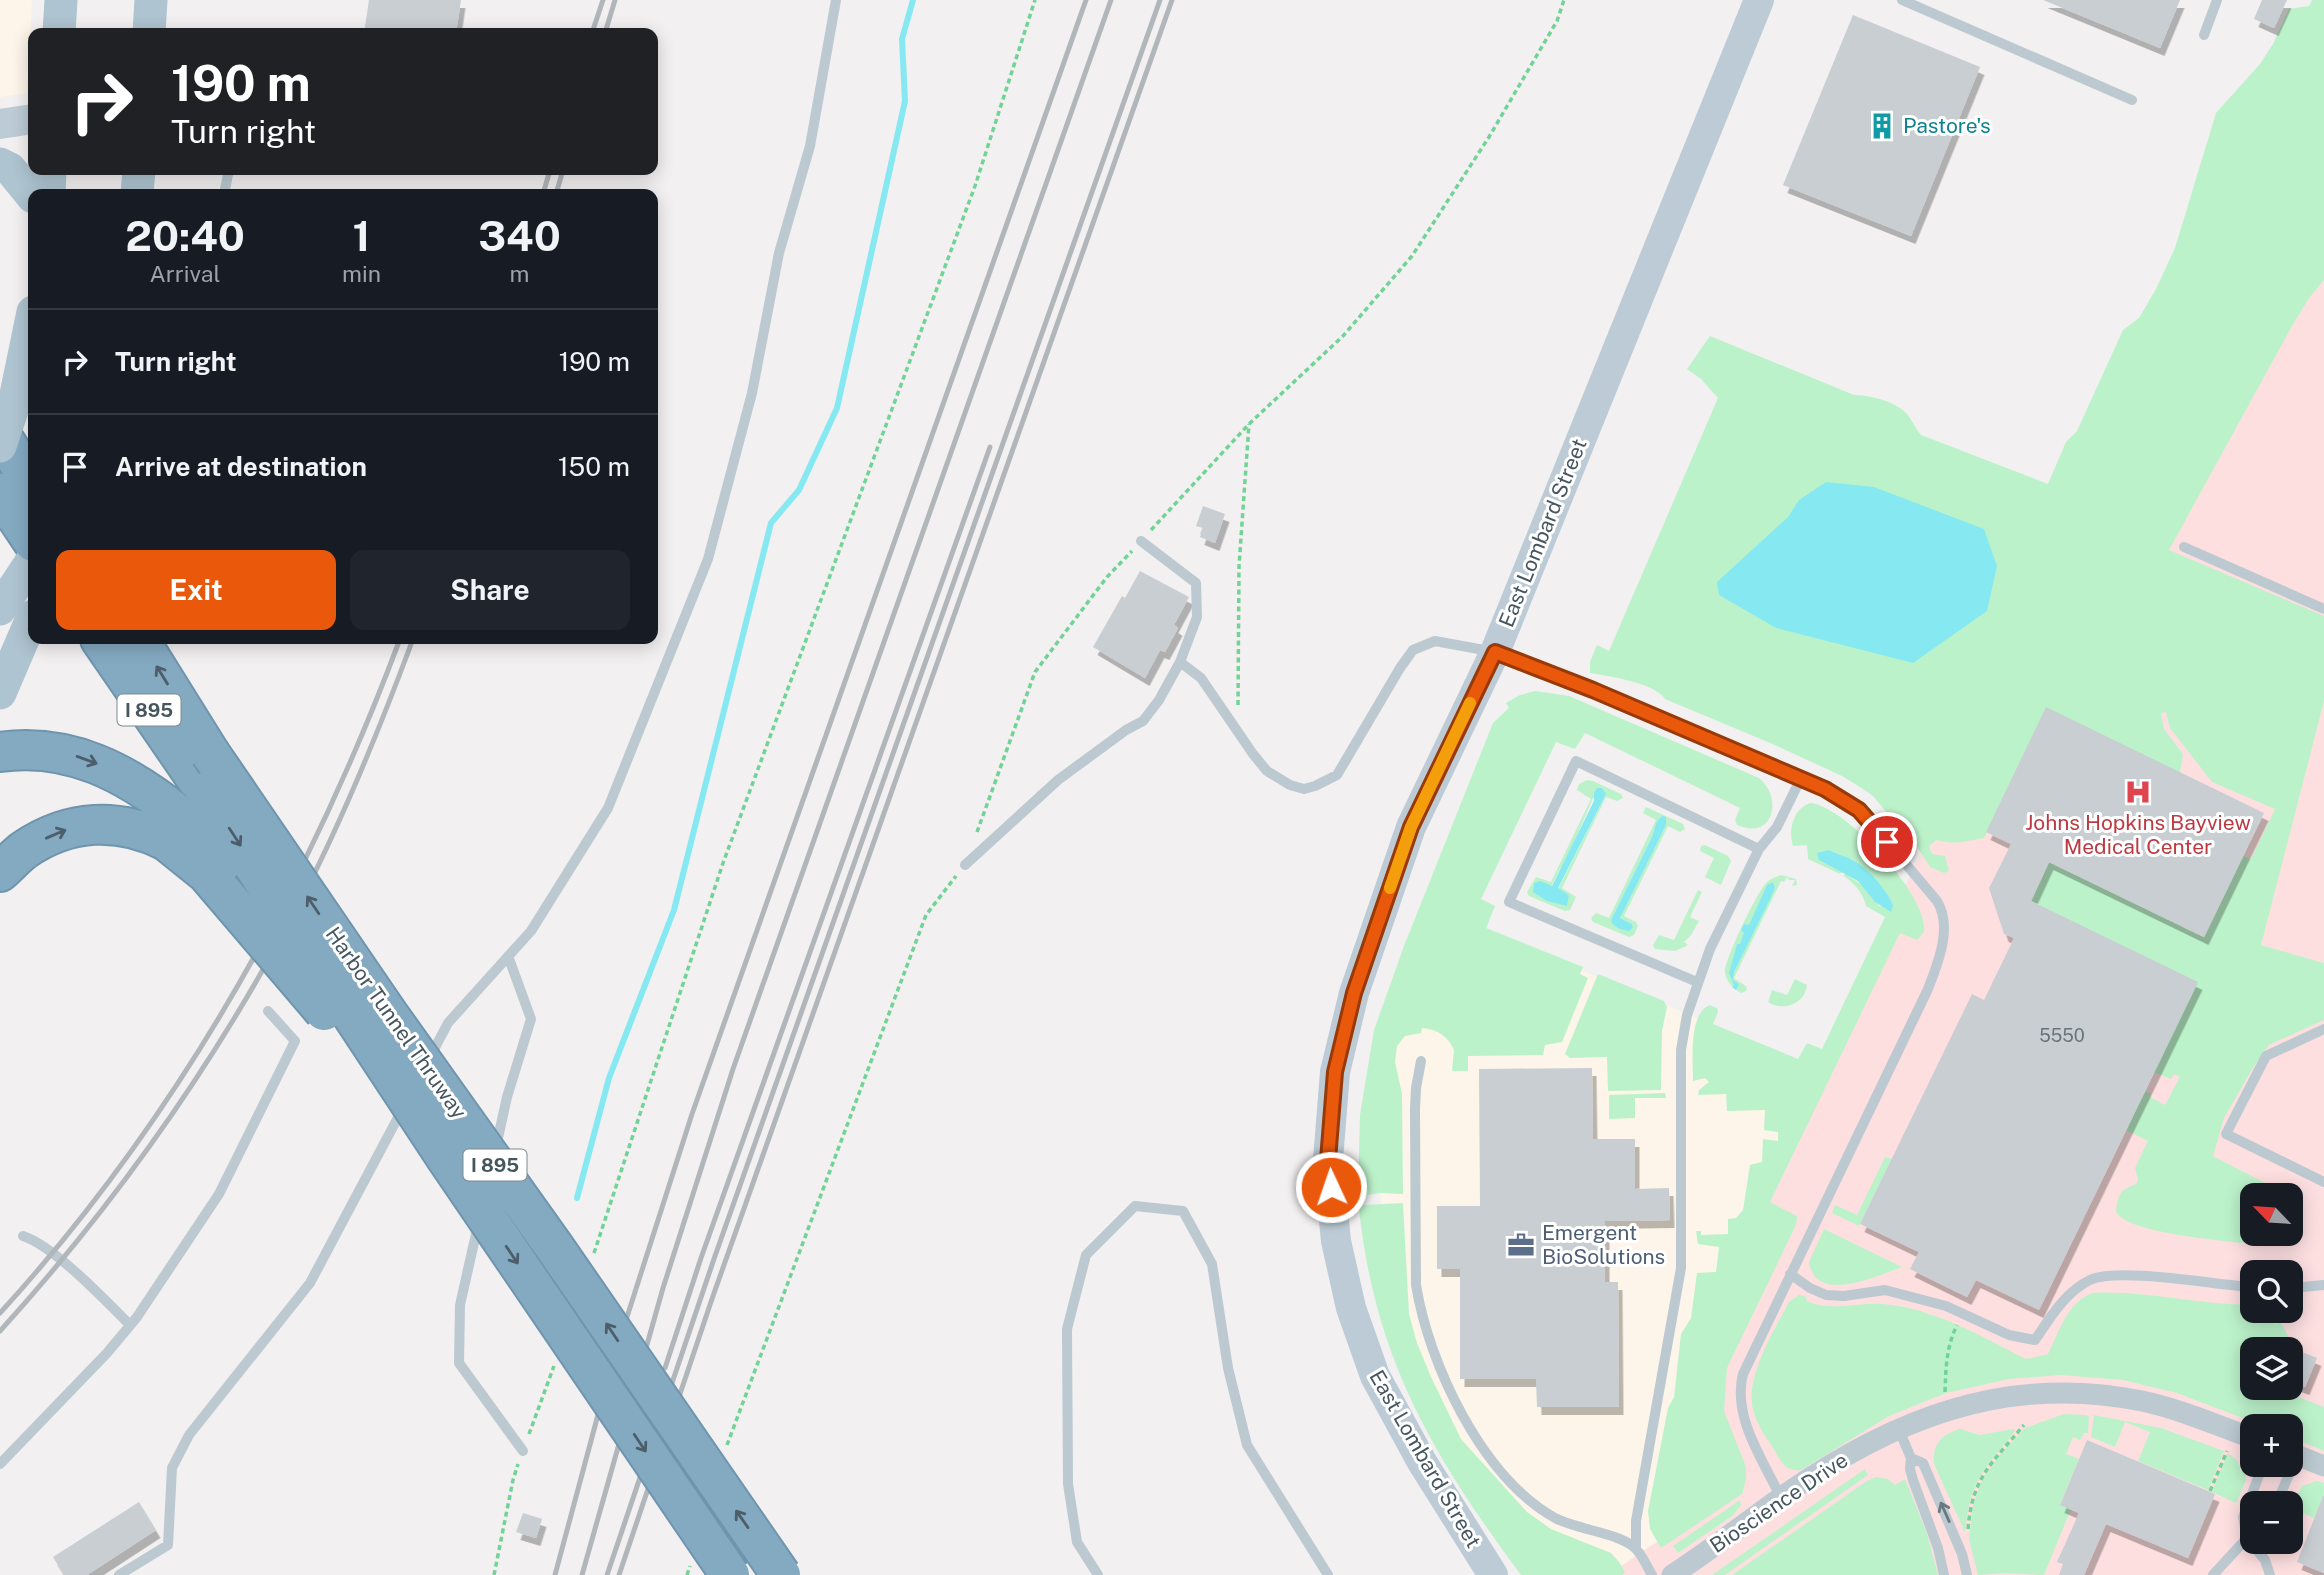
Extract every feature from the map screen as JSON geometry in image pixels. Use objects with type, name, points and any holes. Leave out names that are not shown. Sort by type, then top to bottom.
[{"type":"highway","points":[[0,433],[28,478]]},
{"type":"highway","points":[[0,493],[28,534]]},
{"type":"highway","name":"Harbor Tunnel Thruway","points":[[104,644],[204,767],[389,1015],[555,1248],[781,1575]]},
{"type":"highway","name":"Harbor Tunnel Thruway","points":[[142,644],[204,767],[446,1158],[730,1575]]},
{"type":"highway","points":[[0,752],[42,750],[79,756],[118,772],[150,791],[173,828]]},
{"type":"highway","points":[[0,873],[24,850],[58,832],[85,825],[173,828],[210,848],[254,904],[323,1009],[446,1158]]},
{"type":"main road","points":[[59,28],[61,0]]},
{"type":"main road","points":[[149,28],[151,0]]},
{"type":"main road","name":"East Lombard Street","points":[[1493,1575],[1422,1462],[1375,1376],[1351,1308],[1336,1241],[1328,1160],[1335,1072],[1354,993],[1411,827],[1495,652],[1759,0]]},
{"type":"main road","points":[[0,124],[28,120]]},
{"type":"main road","points":[[0,164],[10,169],[28,191]]},
{"type":"main road","points":[[0,446],[14,404],[28,336]]},
{"type":"main road","points":[[0,692],[28,577]]},
{"type":"street","name":"Bioscience Drive","points":[[1672,1575],[1847,1455],[1948,1410],[2002,1396],[2056,1393],[2096,1395],[2157,1405],[2240,1434]]},
{"type":"street","points":[[2303,1458],[2324,1466]]},
{"type":"lane","points":[[418,1081],[448,1023],[531,931],[608,808],[708,559],[752,393],[779,253],[810,146],[836,0]]},
{"type":"lane","points":[[1902,0],[2132,100]]},
{"type":"lane","points":[[2204,35],[2217,0]]},
{"type":"lane","points":[[965,865],[1058,780],[1126,730],[1143,721],[1159,700],[1180,662],[1197,617],[1196,583],[1141,541]]},
{"type":"lane","points":[[2184,547],[2324,608]]},
{"type":"lane","points":[[1180,662],[1200,678],[1253,754],[1276,778],[1304,789],[1337,775],[1413,650],[1435,641],[1495,652],[1593,690],[1840,796],[1867,818],[1937,901],[1943,914],[1944,927],[1941,948],[1928,989],[1746,1366],[1741,1383],[1743,1415],[1781,1498]]},
{"type":"lane","points":[[1697,982],[1509,902],[1576,761],[1759,849]]},
{"type":"lane","points":[[1652,1575],[1636,1548],[1636,1521],[1681,1268],[1681,1050],[1687,1015],[1710,949],[1759,849],[1777,827],[1801,778]]},
{"type":"lane","points":[[490,1175],[507,1097],[531,1019],[508,956]]},
{"type":"lane","points":[[0,1464],[107,1353],[130,1325],[219,1194],[295,1041],[268,1011]]},
{"type":"lane","points":[[2324,1029],[2266,1056],[2226,1134],[2324,1182]]},
{"type":"lane","points":[[1421,1061],[1415,1099],[1416,1285],[1420,1312],[1429,1340],[1455,1402],[1479,1443],[1535,1504],[1558,1520],[1611,1536],[1636,1548]]},
{"type":"lane","points":[[119,1575],[168,1545],[172,1468],[189,1435],[310,1283],[411,1092]]},
{"type":"lane","points":[[487,1188],[460,1304],[458,1363],[523,1451]]},
{"type":"lane","points":[[1098,1575],[1077,1542],[1068,1484],[1067,1329],[1086,1255],[1135,1206],[1183,1211],[1212,1264],[1228,1368],[1247,1445],[1328,1575]]},
{"type":"lane","points":[[23,1236],[35,1240],[87,1282],[130,1325]]},
{"type":"lane","points":[[1790,1274],[1826,1295],[1844,1296],[1885,1290],[1946,1306],[2009,1335],[2035,1340],[2070,1293],[2091,1279],[2117,1275],[2240,1286]]},
{"type":"lane","points":[[2303,1286],[2324,1285]]},
{"type":"lane","points":[[1899,1430],[1911,1458],[1913,1480],[1938,1548],[1944,1575]]},
{"type":"lane","points":[[1911,1458],[1923,1463],[1962,1554],[1967,1575]]},
{"type":"lane","points":[[2213,1575],[2240,1547]]},
{"type":"lane","points":[[2260,1554],[2270,1575]]},
{"type":"path","points":[[591,1263],[723,863],[970,199],[1035,0]]},
{"type":"path","points":[[1237,732],[1238,566],[1249,424]]},
{"type":"path","points":[[1948,1410],[1944,1379],[1946,1354],[1962,1313]]},
{"type":"path","points":[[494,1575],[513,1480],[555,1363]]},
{"type":"path","points":[[1967,1538],[1972,1500],[1980,1478],[2024,1425]]},
{"type":"path","points":[[2210,1491],[2227,1451]]},
{"type":"shaded area","points":[[0,0],[32,0],[30,28],[28,28],[27,93],[0,97]]},
{"type":"shaded area","name":"Johns Hopkins Bayview Medical Center","points":[[2324,24],[2324,1575],[1608,1575],[1661,1539],[1722,1263]]},
{"type":"shaded area","points":[[1573,967],[1816,1067],[1661,1539],[1608,1575],[1477,1474],[1414,1355],[1383,1237],[1379,1170],[1397,1030]]},
{"type":"green space","points":[[2312,0],[2324,0],[2324,280],[2292,326],[2169,550],[2324,616],[2324,701],[2261,945],[2324,963],[2324,1020],[2269,1045],[2224,1118],[2213,1156],[2265,1183],[2240,1183],[2240,1243],[2154,1230],[2124,1219],[2116,1212],[2121,1194],[2138,1180],[2135,1168],[2148,1141],[2126,1130],[2145,1091],[2165,1105],[2180,1077],[2174,1074],[2171,1079],[2154,1072],[2031,901],[2049,862],[2204,937],[2243,856],[2251,859],[2275,809],[2212,782],[2170,728],[2166,712],[2161,713],[2164,729],[2183,754],[2180,773],[2046,708],[1984,838],[1954,843],[1936,840],[1929,846],[1932,854],[1945,856],[1949,871],[1944,873],[1930,867],[1902,823],[1890,816],[1872,795],[1842,776],[1665,699],[1652,689],[1619,678],[1590,673],[1590,662],[1597,645],[1609,651],[1718,398],[1701,379],[1687,369],[1710,336],[1854,395],[1874,397],[1899,407],[1909,416],[1921,435],[2048,484],[2066,442],[2077,431],[2123,330],[2139,318],[2175,248],[2216,113],[2260,64],[2273,44],[2289,9],[2309,6]]},
{"type":"green space","points":[[1535,691],[1569,696],[1759,778],[1771,796],[1771,815],[1767,822],[1759,827],[1737,825],[1735,820],[1740,808],[1585,733],[1575,749],[1556,742],[1481,899],[1495,906],[1486,928],[1583,967],[1580,974],[1588,978],[1562,1042],[1545,1045],[1543,1055],[1468,1056],[1468,1071],[1452,1071],[1454,1050],[1441,1034],[1422,1028],[1421,1033],[1405,1036],[1397,1046],[1395,1062],[1402,1094],[1403,1194],[1380,1193],[1362,1196],[1358,1192],[1360,1115],[1374,1030],[1404,946],[1493,723],[1509,708],[1506,703]]},
{"type":"green space","points":[[1587,780],[1593,781],[1621,794],[1623,798],[1617,801],[1606,797],[1562,888],[1576,897],[1570,910],[1565,911],[1529,896],[1527,892],[1536,877],[1551,882],[1591,799],[1577,790],[1579,784]],"holes":[[[1606,794],[1558,889],[1569,895],[1560,904],[1545,899],[1566,861],[1593,798]]]},
{"type":"green space","points":[[1811,803],[1845,820],[1883,856],[1914,897],[1922,916],[1924,932],[1917,940],[1900,933],[1770,1202],[1797,1216],[1796,1225],[1727,1368],[1724,1411],[1746,1467],[1742,1494],[1661,1548],[1650,1529],[1648,1511],[1668,1408],[1674,1397],[1681,1334],[1691,1318],[1697,1273],[1716,1272],[1719,1247],[1698,1244],[1696,1231],[1701,1231],[1701,1235],[1728,1234],[1728,1219],[1736,1218],[1743,1210],[1750,1165],[1762,1162],[1763,1139],[1778,1141],[1778,1132],[1764,1130],[1765,1110],[1727,1111],[1726,1094],[1698,1095],[1699,1090],[1709,1082],[1705,1078],[1693,1081],[1693,1039],[1698,1018],[1710,1005],[1717,1008],[1718,1012],[1713,1024],[1798,1059],[1807,1043],[1822,1049],[1885,917],[1866,906],[1861,893],[1844,876],[1845,873],[1863,886],[1879,906],[1893,905],[1884,890],[1857,862],[1829,850],[1835,867],[1842,872],[1840,874],[1808,859],[1807,845],[1793,846],[1793,820],[1800,810]]},
{"type":"green space","points":[[1646,807],[1683,824],[1685,829],[1680,832],[1668,826],[1624,916],[1638,926],[1634,935],[1629,937],[1593,922],[1591,918],[1596,913],[1609,918],[1656,820],[1643,813]],"holes":[[[1656,823],[1666,825],[1622,911],[1620,918],[1632,924],[1633,928],[1628,931],[1611,920],[1652,837]]]},
{"type":"green space","points":[[1705,845],[1728,856],[1731,861],[1721,885],[1705,877],[1714,858],[1700,851],[1701,846]]},
{"type":"green space","points":[[1781,875],[1796,879],[1797,885],[1792,886],[1795,880],[1789,880],[1787,877],[1784,882],[1781,881],[1734,978],[1747,987],[1746,991],[1741,993],[1727,979],[1726,965],[1756,898],[1767,882]]},
{"type":"green space","points":[[1698,890],[1702,892],[1690,917],[1699,921],[1684,942],[1688,945],[1675,951],[1655,949],[1653,945],[1659,935],[1674,940]]},
{"type":"green space","points":[[1598,974],[1664,1001],[1667,1007],[1662,1031],[1661,1090],[1608,1091],[1607,1057],[1570,1058],[1565,1054]]},
{"type":"green space","points":[[1795,979],[1807,985],[1798,1001],[1786,1006],[1768,1002],[1772,990],[1787,995]]},
{"type":"green space","points":[[1665,1093],[1666,1098],[1635,1098],[1635,1118],[1609,1119],[1609,1095]]},
{"type":"green space","points":[[1885,1157],[1892,1159],[1859,1226],[1832,1213],[1835,1205],[1857,1215]]},
{"type":"green space","points":[[1403,1203],[1409,1314],[1431,1377],[1461,1439],[1527,1512],[1551,1529],[1611,1553],[1625,1573],[1622,1575],[1521,1575],[1461,1489],[1435,1446],[1394,1359],[1379,1313],[1367,1263],[1359,1209],[1363,1205]]},
{"type":"green space","points":[[1824,1229],[1902,1267],[1848,1284],[1834,1285],[1823,1282],[1814,1275],[1809,1262]]},
{"type":"green space","points":[[2092,1293],[2112,1293],[2240,1304],[2240,1323],[2281,1323],[2287,1337],[2240,1337],[2240,1400],[2303,1399],[2324,1407],[2324,1451],[2303,1442],[2303,1414],[2240,1414],[2240,1417],[2177,1393],[2123,1380],[2061,1375],[2009,1379],[1946,1393],[1889,1416],[1801,1470],[1791,1469],[1778,1457],[1755,1416],[1752,1392],[1758,1365],[1789,1302],[1799,1295],[1805,1296],[1807,1301],[1825,1306],[1882,1304],[1920,1311],[1956,1324],[2026,1359],[2048,1354],[2070,1311]]},
{"type":"green space","points":[[2064,1414],[2089,1417],[2088,1433],[2084,1433],[2080,1440],[2073,1437],[2066,1454],[2079,1459],[2060,1504],[2071,1509],[2044,1575],[1978,1575],[1969,1539],[1973,1504],[1983,1478],[2025,1428]]},
{"type":"green space","points":[[2094,1415],[2161,1428],[2224,1451],[2208,1490],[2138,1461],[2150,1432],[2125,1422],[2115,1447],[2091,1437]]},
{"type":"green space","points":[[1960,1429],[1980,1435],[2013,1429],[2015,1431],[1980,1476],[1971,1499],[1965,1532],[1934,1464],[1937,1445],[1943,1437]]},
{"type":"green space","points":[[2228,1453],[2237,1460],[2240,1477],[2246,1477],[2246,1480],[2236,1503],[2212,1492]]},
{"type":"green space","points":[[1865,1469],[1868,1475],[1725,1575],[1712,1575]]},
{"type":"green space","points":[[1876,1477],[1888,1479],[1895,1485],[1905,1479],[1927,1534],[1938,1575],[1732,1575],[1867,1481]]},
{"type":"green space","points":[[2317,1481],[2324,1483],[2324,1494],[2314,1518],[2303,1513],[2303,1491],[2300,1491],[2302,1486]]},
{"type":"green space","points":[[1740,1500],[1741,1505],[1732,1516],[1678,1553],[1673,1546]]},
{"type":"water","points":[[1826,482],[1874,487],[1984,529],[1997,566],[1987,611],[1913,663],[1776,628],[1719,595],[1717,582],[1788,517],[1799,500]]},
{"type":"water","points":[[1597,788],[1602,788],[1606,794],[1558,888],[1569,895],[1567,906],[1547,901],[1533,892],[1534,883],[1540,881],[1552,886],[1594,801]]},
{"type":"water","points":[[1662,816],[1666,817],[1666,825],[1620,918],[1632,924],[1633,928],[1629,931],[1620,929],[1613,925],[1611,920],[1652,837],[1656,823]]},
{"type":"water","points":[[1829,850],[1856,862],[1872,876],[1890,899],[1893,905],[1891,912],[1875,902],[1858,881],[1819,860],[1817,853]]},
{"type":"water","points":[[1773,882],[1775,888],[1734,972],[1733,980],[1739,984],[1736,990],[1732,987],[1734,985],[1729,973],[1737,944],[1740,944],[1744,933],[1741,930],[1744,924],[1749,925],[1767,885]]},
{"type":"building","points":[[369,0],[461,0],[457,28],[365,28]]},
{"type":"building","points":[[2043,0],[2180,0],[2160,48]]},
{"type":"building","points":[[2262,0],[2287,0],[2274,28],[2254,19]]},
{"type":"building","name":"Pastore's","points":[[1853,15],[1980,67],[1911,236],[1783,185]]},
{"type":"building","points":[[1203,506],[1225,514],[1215,543],[1200,537],[1203,528],[1196,526]]},
{"type":"building","points":[[1140,571],[1189,597],[1174,625],[1178,628],[1165,652],[1160,650],[1145,678],[1093,647],[1122,596],[1125,598]]},
{"type":"building","points":[[2046,707],[2264,813],[2204,937],[2049,862],[2031,901],[2198,982],[2039,1310],[1976,1280],[1967,1297],[1910,1269],[1919,1252],[1860,1224],[1972,994],[1984,1000],[2014,938],[2004,934],[1989,888],[2011,844],[1986,832]]},
{"type":"building","name":"Emergent BioSolutions","points":[[1592,1068],[1593,1139],[1635,1139],[1635,1189],[1669,1188],[1670,1220],[1605,1221],[1605,1282],[1618,1282],[1619,1407],[1537,1407],[1536,1379],[1460,1379],[1460,1269],[1437,1269],[1437,1206],[1480,1206],[1479,1069]]},
{"type":"building","points":[[2303,1352],[2317,1358],[2305,1387],[2303,1386]]},
{"type":"building","points":[[2087,1440],[2215,1494],[2188,1558],[2106,1524],[2084,1575],[2059,1575],[2063,1564],[2057,1562],[2079,1513],[2060,1505]]},
{"type":"building","points":[[2324,1496],[2324,1573],[2297,1562],[2300,1554],[2303,1554],[2303,1547]]},
{"type":"building","points":[[139,1502],[156,1530],[87,1575],[64,1575],[53,1557]]},
{"type":"building","points":[[523,1513],[542,1519],[536,1538],[516,1532]]},
{"type":"waterway","points":[[577,1198],[609,1078],[674,910],[771,523],[799,490],[837,408],[905,101],[902,39],[913,0]]},
{"type":"railway","points":[[594,28],[603,0]]},
{"type":"railway","points":[[607,28],[615,0]]},
{"type":"railway","points":[[555,1575],[610,1370],[692,1114],[1086,0]]},
{"type":"railway","points":[[582,1575],[663,1288],[733,1069],[1111,0]]},
{"type":"railway","points":[[607,1575],[715,1256],[1160,0]]},
{"type":"railway","points":[[619,1575],[713,1296],[1172,0]]},
{"type":"railway","points":[[544,189],[549,175]]},
{"type":"railway","points":[[557,189],[562,175]]},
{"type":"railway","points":[[665,1368],[701,1258],[990,447]]},
{"type":"railway","points":[[0,1313],[65,1238],[125,1159],[181,1079],[233,995],[324,821],[398,644]]},
{"type":"railway","points":[[0,1331],[85,1231],[125,1179],[201,1072],[236,1016],[269,960],[332,838],[411,644]]},
{"type":"slow traffic","points":[[1390,888],[1411,827],[1470,703]]},
{"type":"place","name":"Pastore's","points":[[1882,126]]},
{"type":"place","name":"Johns Hopkins Bayview Medical Center","points":[[2138,792]]},
{"type":"place","name":"Emergent BioSolutions","points":[[1521,1245]]},
{"type":"route","points":[[1331,1187],[1328,1160],[1335,1072],[1354,993],[1411,827],[1495,652],[1593,690],[1840,796],[1859,810],[1887,842]]}]
